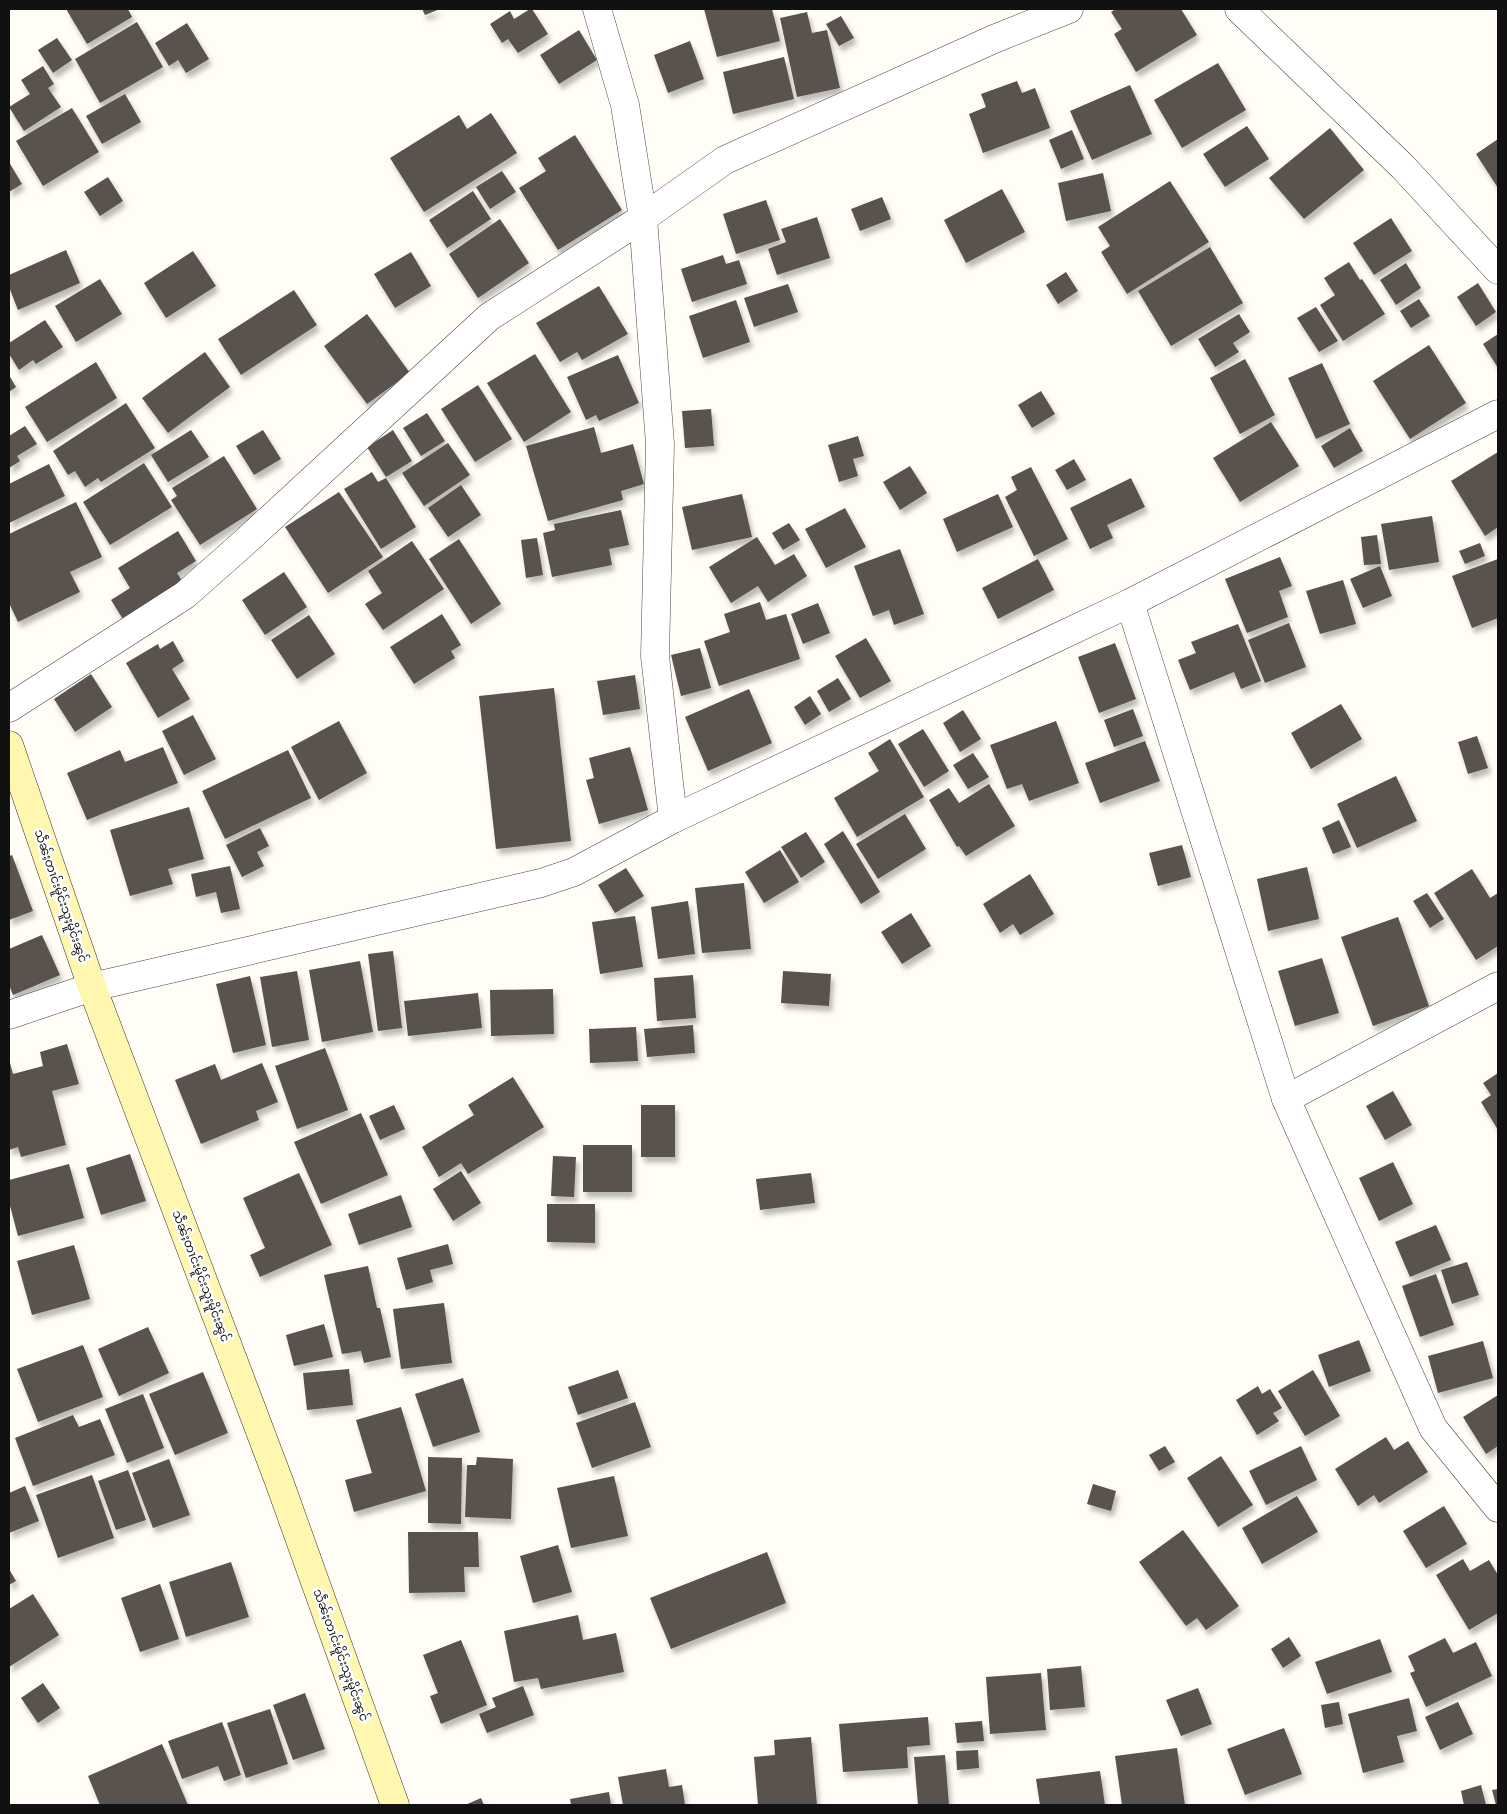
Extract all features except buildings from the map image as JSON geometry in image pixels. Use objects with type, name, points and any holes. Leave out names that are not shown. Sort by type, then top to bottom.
[{"type":"main road","name":"သဵၼ်ႈတၢင်းမိူင်းသူႈမိူင်းၼွင်","points":[[9,745],[92,987],[280,1484],[395,1805]]},
{"type":"street","points":[[597,9],[626,105],[644,218],[660,444],[655,656],[673,819]]},
{"type":"street","points":[[9,708],[185,595],[488,317],[644,218],[725,160],[994,39],[1069,9]]},
{"type":"street","points":[[1239,9],[1403,167],[1498,270]]},
{"type":"street","points":[[9,1015],[92,987],[541,883],[574,872],[673,819],[1130,603],[1498,414]]},
{"type":"street","points":[[1130,603],[1286,1099],[1433,1428],[1498,1508]]},
{"type":"street","points":[[1286,1099],[1498,986]]}]
